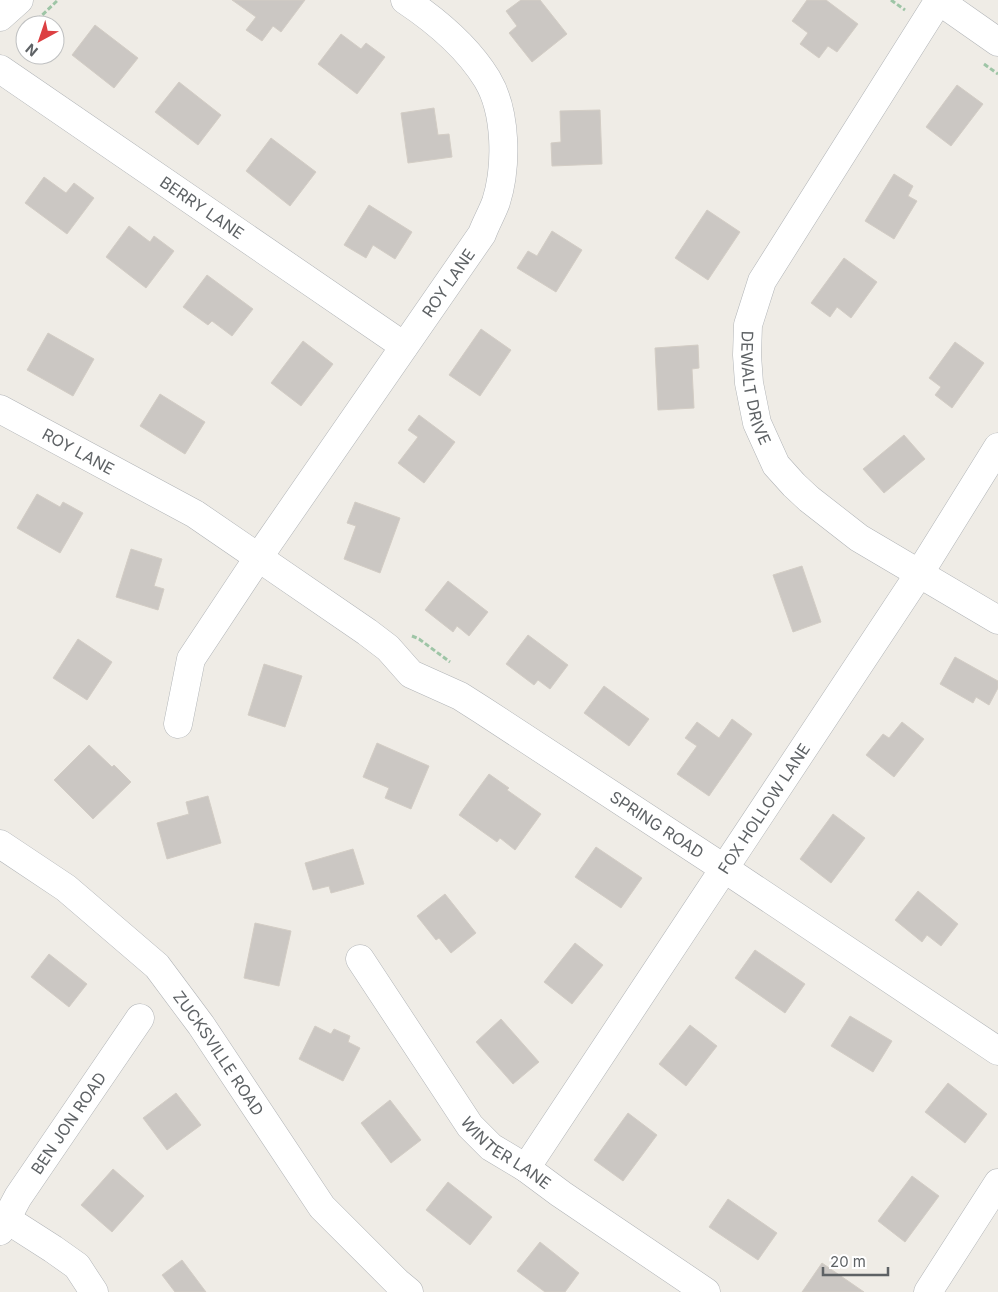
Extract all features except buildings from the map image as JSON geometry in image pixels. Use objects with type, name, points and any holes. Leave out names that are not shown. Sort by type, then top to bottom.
[{"type":"street","points":[[0,17],[18,0]]},
{"type":"street","name":"ROY LANE","points":[[258,558],[482,234],[496,202],[502,172],[503,145],[499,110],[487,80],[462,48],[420,10],[404,0]]},
{"type":"street","points":[[939,0],[998,42]]},
{"type":"street","name":"DEWALT DRIVE","points":[[939,0],[762,281],[748,325],[747,356],[749,383],[757,423],[776,465],[794,485],[859,538],[998,620]]},
{"type":"street","name":"BERRY LANE","points":[[0,69],[404,346]]},
{"type":"street","name":"ROY LANE","points":[[0,409],[195,514],[367,632],[388,648],[411,674]]},
{"type":"street","name":"FOX HOLLOW LANE","points":[[526,1168],[919,574],[998,448]]},
{"type":"street","points":[[178,724],[191,659],[258,558]]},
{"type":"street","name":"SPRING ROAD","points":[[411,674],[460,696],[725,869],[998,1051]]},
{"type":"street","name":"ZUCKSVILLE ROAD","points":[[0,844],[66,888],[157,966],[201,1025],[322,1207],[409,1292]]},
{"type":"street","name":"WINTER LANE","points":[[360,959],[470,1126],[491,1147],[526,1168],[561,1194],[706,1292]]},
{"type":"street","name":"BEN JON ROAD","points":[[2,1222],[140,1018]]},
{"type":"street","points":[[928,1292],[998,1183]]},
{"type":"street","points":[[2,1222],[52,1249],[76,1266],[94,1292]]},
{"type":"path","points":[[42,15],[58,0]]},
{"type":"path","points":[[891,0],[901,7]]},
{"type":"path","points":[[403,633],[419,639],[450,662]]}]
